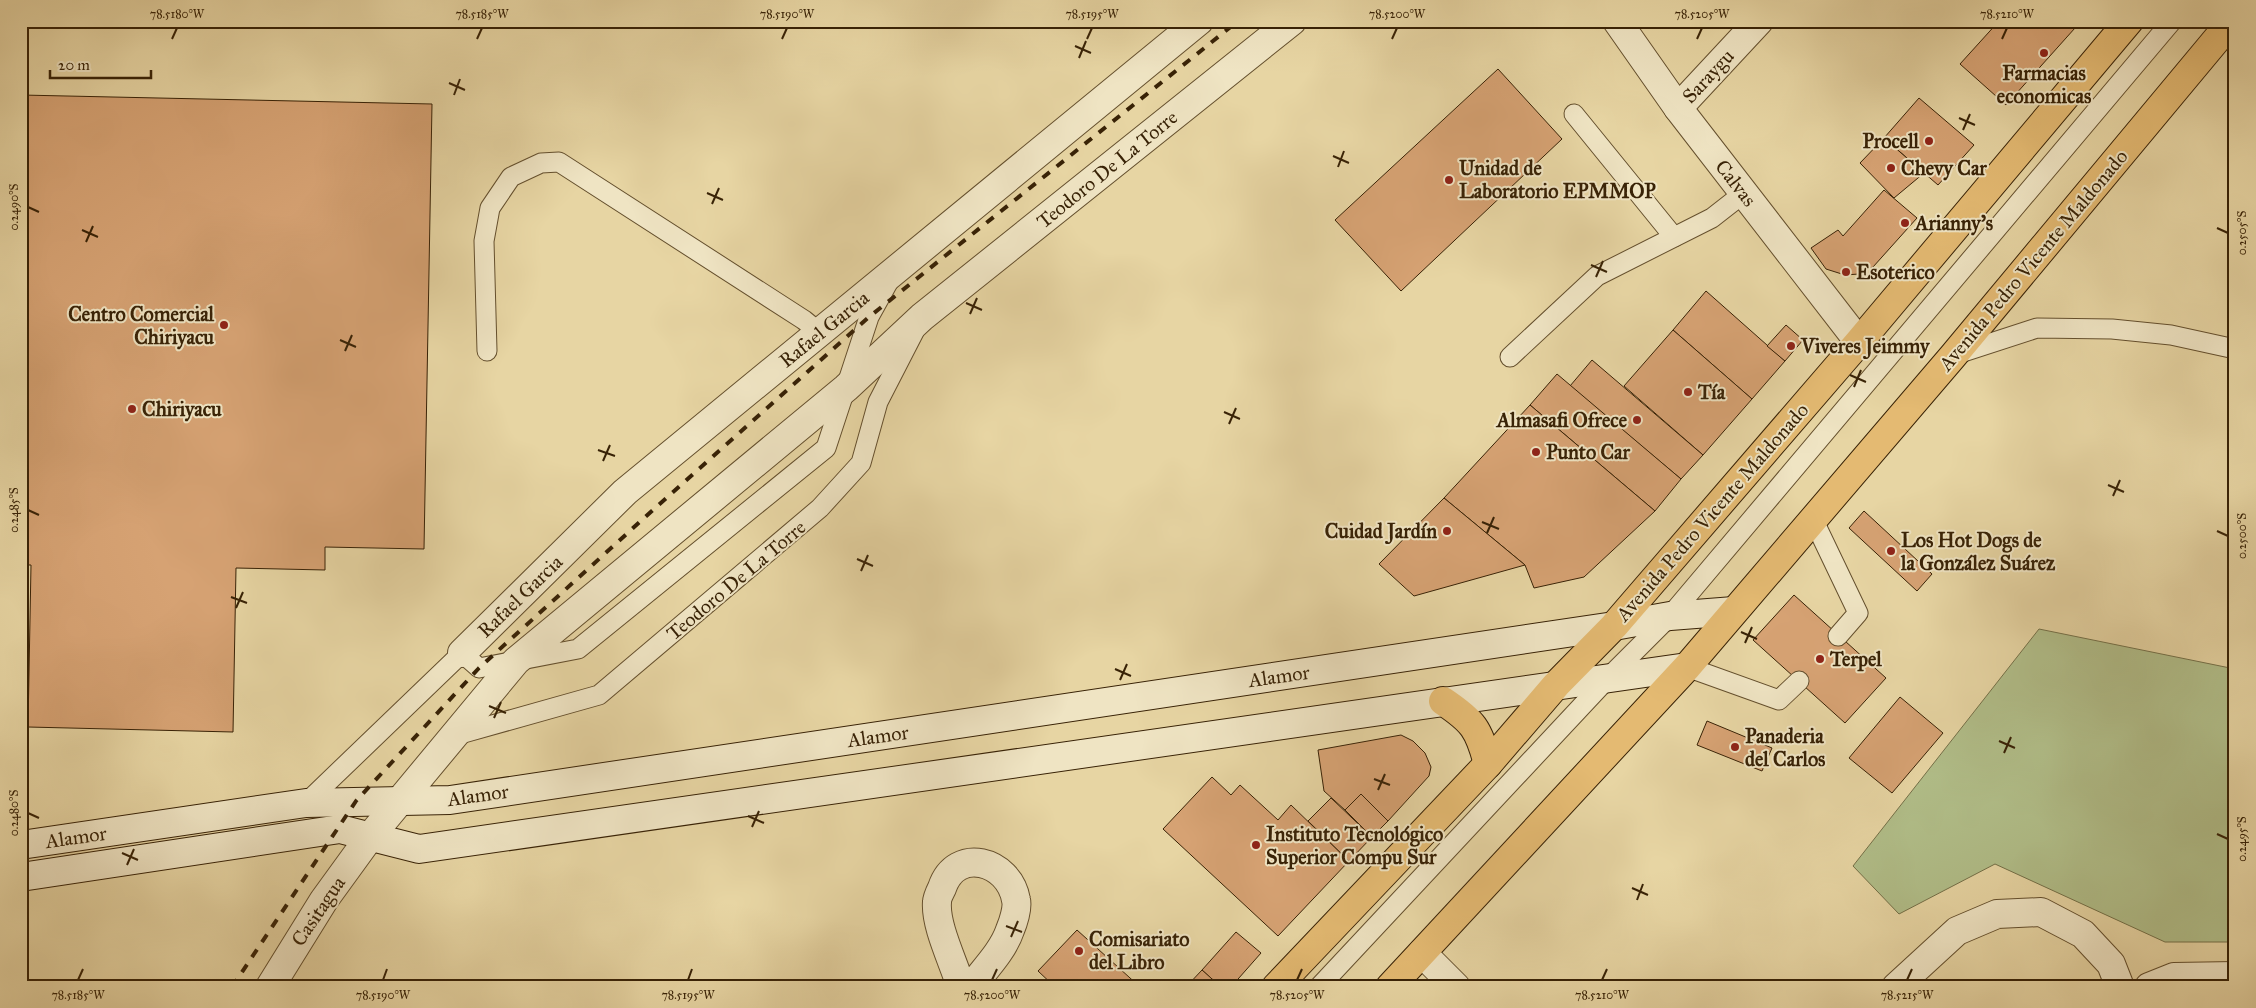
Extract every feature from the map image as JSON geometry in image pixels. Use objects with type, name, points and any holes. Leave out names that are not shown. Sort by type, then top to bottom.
[{"type":"main road","name":"Avenida Pedro Vicente Maldonado","points":[[1276,987],[1488,764],[1556,685],[1614,626],[1859,342],[2129,21]]},
{"type":"main road","name":"Avenida Pedro Vicente Maldonado","points":[[1390,987],[1687,667],[1953,356],[2232,21]]},
{"type":"main road","points":[[1443,701],[1466,716],[1482,738],[1488,764]]},
{"type":"street","name":"Rafael Garcia","points":[[462,653],[625,492],[1199,21]]},
{"type":"street","name":"Teodoro De La Torre","points":[[370,838],[397,802],[516,661],[846,388],[922,317],[1292,21]]},
{"type":"street","name":"Calvas","points":[[1617,21],[1678,108],[1859,342]]},
{"type":"street","name":"Saraygu","points":[[1678,108],[1759,21]]},
{"type":"street","name":"Alamor","points":[[21,845],[306,803],[450,800],[1614,626],[1670,616],[1734,611]]},
{"type":"street","name":"Alamor","points":[[21,877],[340,829],[419,849],[1687,667]]},
{"type":"street","name":"Casitagua","points":[[270,987],[324,900],[370,838]]},
{"type":"street","points":[[961,987],[942,934],[937,902],[946,876],[965,863],[989,864],[1008,878],[1017,902],[1010,931],[994,957],[971,987]]},
{"type":"street","points":[[1896,987],[1957,931],[1997,914],[2041,912],[2083,934],[2111,964],[2120,987]]},
{"type":"street","points":[[1422,953],[1456,987]]},
{"type":"street","points":[[2149,987],[2174,977],[2235,976]]},
{"type":"lane","points":[[1319,987],[1608,678],[1670,616],[2172,21]]},
{"type":"lane","points":[[1574,114],[1674,237]]},
{"type":"lane","points":[[487,351],[484,241],[490,208],[511,177],[541,163],[559,162],[705,254],[804,320],[820,333]]},
{"type":"lane","points":[[1510,357],[1597,276],[1712,218],[1744,193]]},
{"type":"lane","points":[[846,388],[869,317],[894,272]]},
{"type":"lane","name":"Teodoro De La Torre","points":[[453,736],[599,695],[820,508],[861,463],[878,402],[922,317]]},
{"type":"lane","points":[[1953,356],[2037,328],[2122,330],[2171,335],[2235,349]]},
{"type":"lane","points":[[1813,520],[1858,613],[1838,636]]},
{"type":"lane","points":[[306,803],[462,653],[479,668],[516,661]]},
{"type":"lane","points":[[1687,667],[1779,700],[1799,681]]},
{"type":"green space","points":[[2039,629],[2235,669],[2235,942],[2165,942],[1995,864],[1899,914],[1853,866]]},
{"type":"building","points":[[1999,21],[2067,21],[2075,28],[2006,105],[1960,64]]},
{"type":"building","name":"Unidad de Laboratorio EPMMOP","points":[[1498,69],[1562,139],[1401,291],[1335,220]]},
{"type":"building","name":"Centro Comercial Chiriyacu","points":[[21,95],[432,104],[424,549],[325,547],[325,570],[236,568],[233,732],[28,727],[31,565],[21,565]]},
{"type":"building","name":"Procell","points":[[1919,98],[1974,145],[1938,185],[1884,138]]},
{"type":"building","name":"Chevy Car","points":[[1884,138],[1924,173],[1894,198],[1860,163]]},
{"type":"building","points":[[1884,190],[1917,218],[1873,267],[1859,274],[1845,275],[1826,269],[1811,248],[1838,230],[1843,236]]},
{"type":"building","points":[[1706,291],[1785,361],[1752,399],[1673,330]]},
{"type":"building","points":[[1786,325],[1803,340],[1785,361],[1767,346]]},
{"type":"building","name":"Tía","points":[[1673,330],[1752,399],[1703,455],[1624,386]]},
{"type":"building","name":"Almasafi Ofrece","points":[[1592,360],[1703,455],[1681,479],[1570,386]]},
{"type":"building","points":[[1557,374],[1681,479],[1655,511],[1530,405]]},
{"type":"building","name":"Punto Car","points":[[1530,405],[1655,511],[1584,577],[1534,588],[1525,565],[1444,498]]},
{"type":"building","name":"Cuidad Jardín","points":[[1444,498],[1525,565],[1414,596],[1379,564]]},
{"type":"building","name":"Los Hot Dogs de la González Suárez","points":[[1864,511],[1932,574],[1917,591],[1849,528]]},
{"type":"building","name":"Terpel","points":[[1794,595],[1886,678],[1845,723],[1753,640]]},
{"type":"building","points":[[1900,697],[1943,733],[1892,793],[1849,758]]},
{"type":"building","name":"Panaderia del Carlos","points":[[1707,721],[1772,748],[1762,771],[1697,745]]},
{"type":"building","points":[[1401,735],[1413,741],[1425,753],[1431,767],[1429,776],[1388,821],[1361,794],[1345,810],[1324,791],[1318,750]]},
{"type":"building","name":"Instituto Tecnológico Superior Compu Sur","points":[[1212,777],[1231,795],[1240,785],[1278,820],[1291,805],[1349,861],[1278,936],[1163,829]]},
{"type":"building","points":[[1361,794],[1388,821],[1372,837],[1345,810]]},
{"type":"building","points":[[1331,798],[1372,837],[1349,861],[1308,821]]},
{"type":"building","name":"Comisariato del Libro","points":[[1077,930],[1140,987],[1055,987],[1038,971]]},
{"type":"building","points":[[1236,932],[1261,953],[1231,987],[1221,987],[1202,970]]},
{"type":"building","points":[[1202,970],[1221,987],[1186,987]]},
{"type":"railway","points":[[232,987],[356,801],[479,668],[869,317],[1238,21]]},
{"type":"place","name":"Farmacias economicas","points":[[2044,53]]},
{"type":"place","name":"Procell","points":[[1929,141]]},
{"type":"place","name":"Chevy Car","points":[[1891,168]]},
{"type":"place","name":"Unidad de Laboratorio EPMMOP","points":[[1449,180]]},
{"type":"place","name":"Arianny's","points":[[1905,223]]},
{"type":"place","name":"Esoterico","points":[[1846,272]]},
{"type":"place","name":"Centro Comercial Chiriyacu","points":[[224,325]]},
{"type":"place","name":"Viveres Jeimmy","points":[[1791,346]]},
{"type":"place","name":"Tía","points":[[1688,392]]},
{"type":"place","name":"Chiriyacu","points":[[132,409]]},
{"type":"place","name":"Almasafi Ofrece","points":[[1637,420]]},
{"type":"place","name":"Punto Car","points":[[1536,452]]},
{"type":"place","name":"Cuidad Jardín","points":[[1447,531]]},
{"type":"place","name":"Los Hot Dogs de la González Suárez","points":[[1891,551]]},
{"type":"place","name":"Terpel","points":[[1820,659]]},
{"type":"place","name":"Panaderia del Carlos","points":[[1735,747]]},
{"type":"place","name":"Instituto Tecnológico Superior Compu Sur","points":[[1256,845]]},
{"type":"place","name":"Comisariato del Libro","points":[[1079,951]]}]
